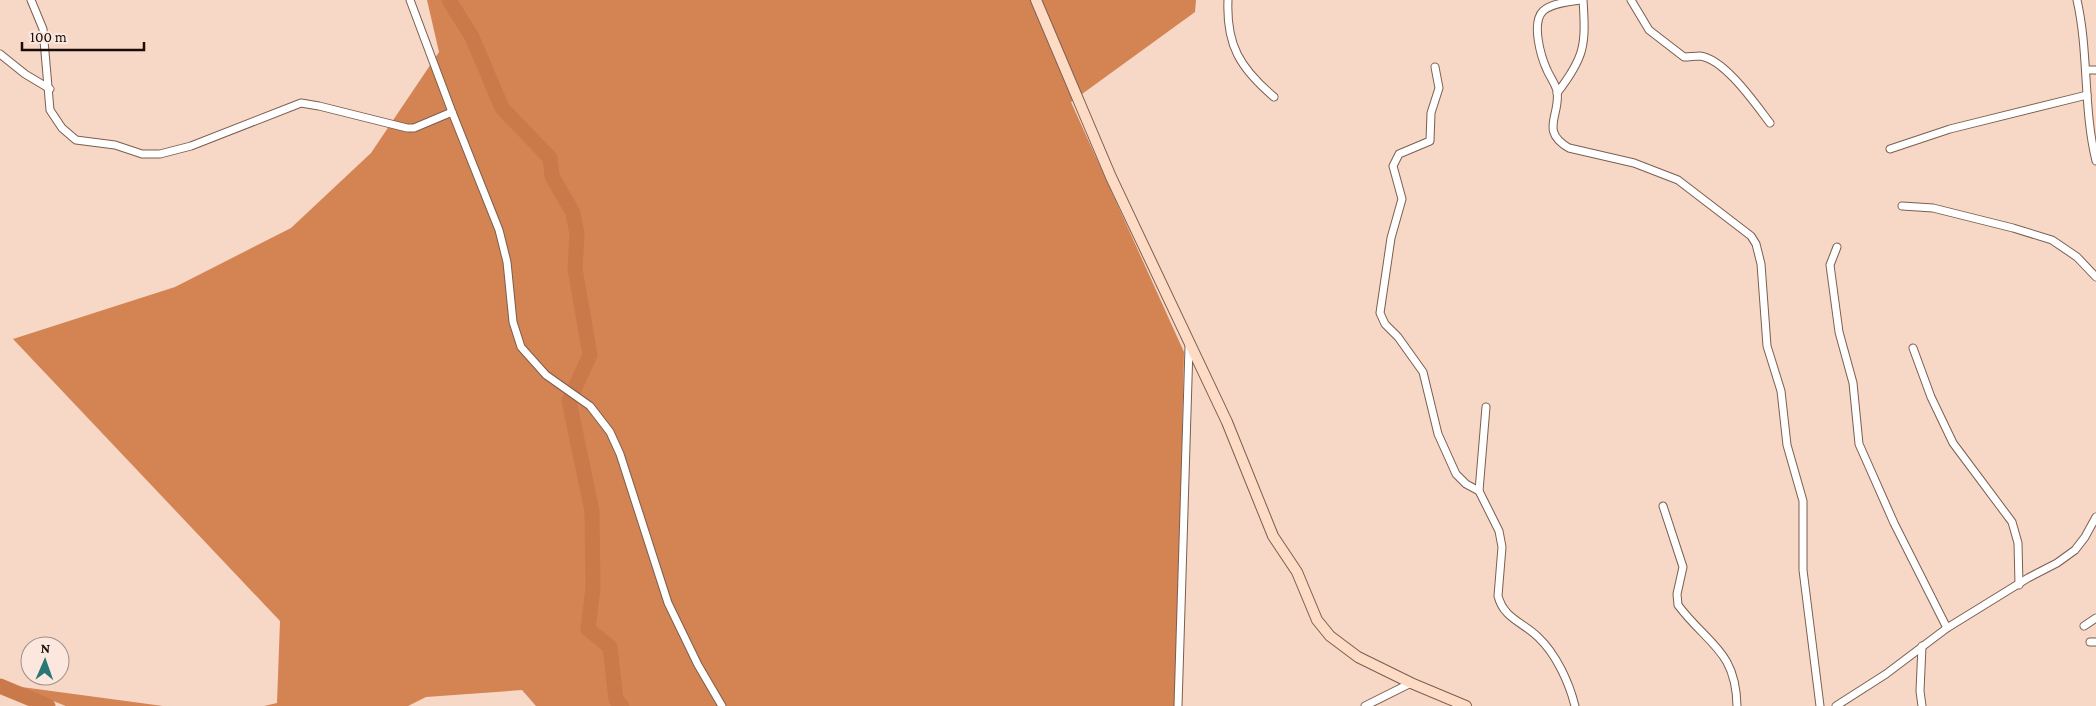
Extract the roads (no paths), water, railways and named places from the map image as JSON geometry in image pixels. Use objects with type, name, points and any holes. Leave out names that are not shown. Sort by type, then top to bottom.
[{"type":"street","points":[[31,0],[43,29],[50,89],[50,110],[68,135],[86,143],[114,145],[142,154],[160,154],[191,146],[300,103],[407,128],[414,128],[452,112]]},
{"type":"street","points":[[410,0],[499,230],[507,262],[513,322],[518,340],[526,355],[560,386],[580,400],[600,418],[616,447],[668,603],[698,665],[722,706]]},
{"type":"street","points":[[1036,0],[1111,177],[1227,422],[1273,536],[1297,572],[1317,620],[1330,636],[1358,656],[1411,683],[1466,706]]},
{"type":"street","points":[[1228,0],[1230,33],[1237,58],[1247,72],[1274,97]]},
{"type":"street","points":[[1557,93],[1539,46],[1539,18],[1548,8],[1568,1],[1581,0],[1584,28],[1581,58],[1557,93],[1552,129],[1560,143],[1569,148],[1647,167],[1678,180],[1751,236],[1756,244],[1764,286],[1766,346],[1781,390],[1787,445],[1803,501],[1803,570],[1820,706]]},
{"type":"street","points":[[1631,0],[1646,25],[1658,38],[1684,57],[1700,56],[1717,64],[1741,87],[1770,123]]},
{"type":"street","points":[[2077,0],[2083,26],[2089,136],[2096,161]]},
{"type":"street","points":[[0,54],[25,74],[50,89]]},
{"type":"street","points":[[1434,67],[1439,88],[1431,114],[1430,141],[1399,154],[1393,166],[1402,199],[1392,238],[1380,314],[1385,324],[1398,337],[1423,372],[1438,434],[1456,474],[1466,484],[1478,491],[1499,531],[1502,547],[1498,596],[1500,604],[1505,613],[1538,637],[1549,650],[1567,683],[1575,706]]},
{"type":"street","points":[[2086,70],[2096,70]]},
{"type":"street","points":[[1890,149],[1950,129],[2087,95]]},
{"type":"street","points":[[1902,206],[1934,208],[2052,240],[2077,257],[2096,277]]},
{"type":"street","points":[[1837,247],[1830,265],[1839,332],[1853,382],[1859,444],[1894,522],[1947,628]]},
{"type":"street","points":[[1178,706],[1185,424],[1190,354],[1188,343]]},
{"type":"street","points":[[1913,348],[1931,397],[1953,443],[2012,522],[2018,543],[2019,584]]},
{"type":"street","points":[[1478,491],[1486,407]]},
{"type":"street","points":[[1663,506],[1684,567],[1677,594],[1678,605],[1724,656],[1734,679],[1737,706]]},
{"type":"street","points":[[1836,706],[1886,674],[1947,628],[2075,550],[2093,530],[2096,516]]},
{"type":"street","points":[[2084,626],[2096,618]]},
{"type":"street","points":[[1922,646],[1920,691],[1922,706]]},
{"type":"street","points":[[1365,706],[1411,683]]},
{"type":"waterway","points":[[449,0],[472,37],[502,108],[550,158],[552,176],[573,213],[577,234],[575,269],[590,355],[569,401],[592,511],[593,588],[588,629],[610,647],[616,700],[622,706]]},
{"type":"waterway","points":[[0,686],[48,706]]}]
